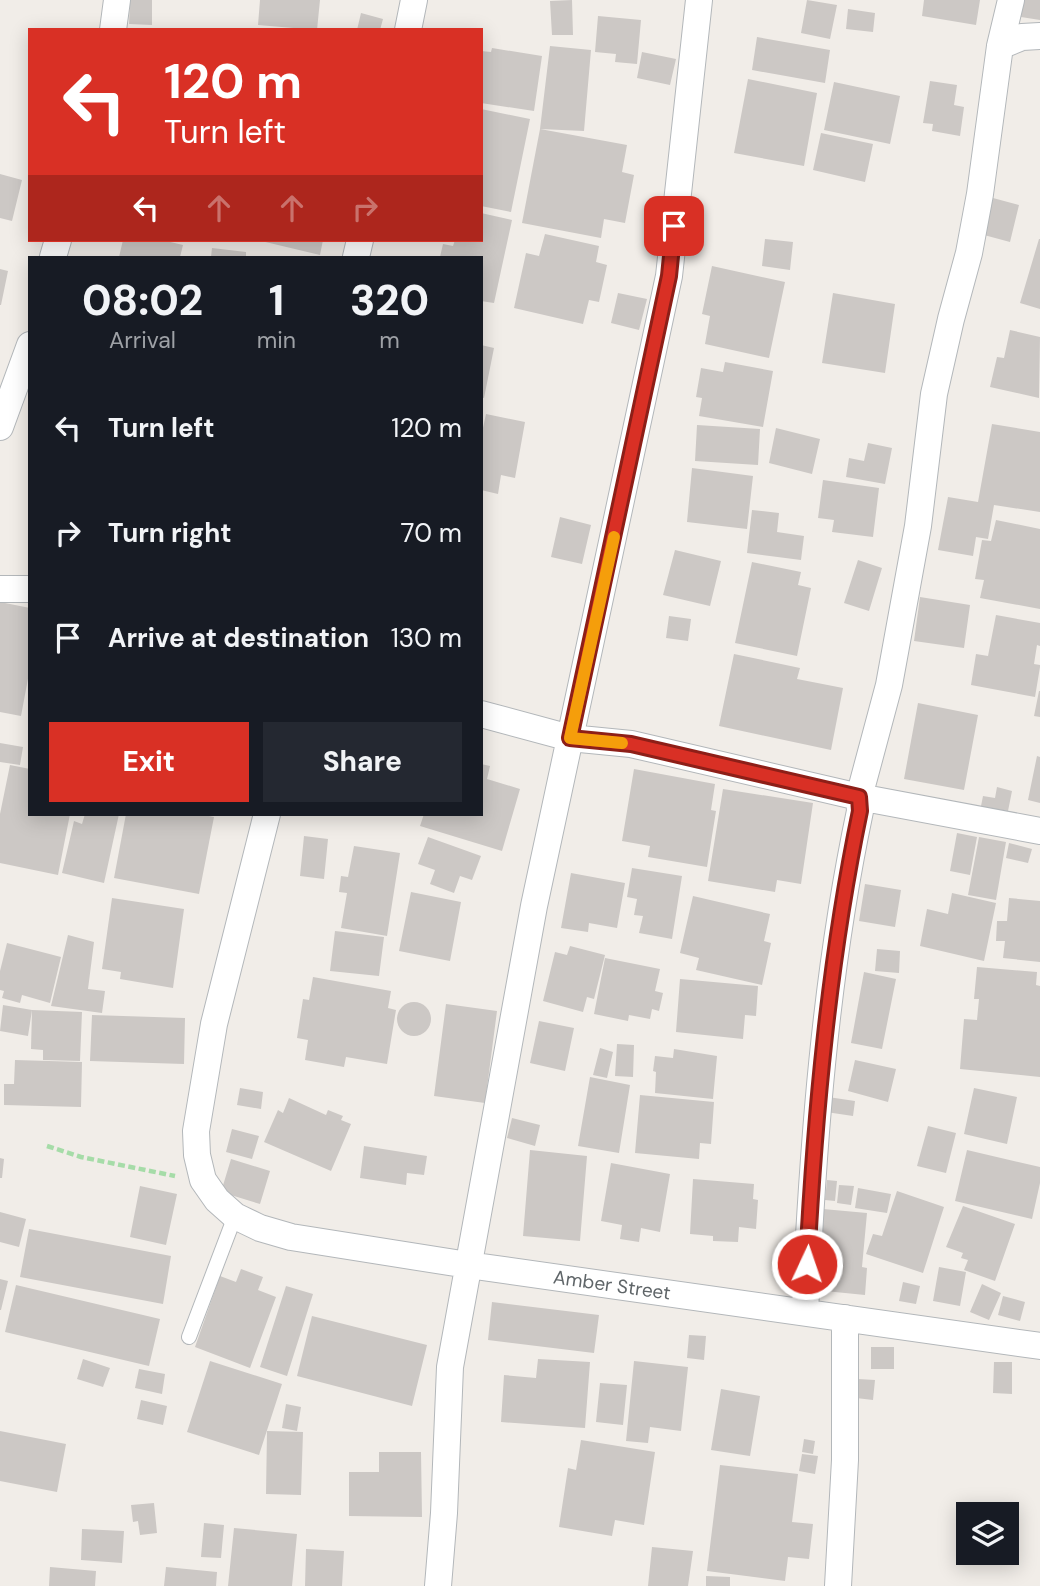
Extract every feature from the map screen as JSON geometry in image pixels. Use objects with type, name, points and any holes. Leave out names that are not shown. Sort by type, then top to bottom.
[{"type":"street","points":[[113,28],[117,0]]},
{"type":"street","points":[[408,28],[414,0]]},
{"type":"street","points":[[438,1586],[450,1367],[534,906],[669,276],[699,0]]},
{"type":"street","points":[[804,1312],[812,1167],[837,932],[860,811],[859,797],[889,685],[918,526],[934,394],[969,253],[980,194],[1000,46],[1011,0]]},
{"type":"street","points":[[1000,46],[1023,37],[1040,36]]},
{"type":"street","points":[[0,427],[28,350]]},
{"type":"street","points":[[0,589],[28,589]]},
{"type":"street","points":[[483,715],[570,738],[631,744],[859,797],[1040,831]]},
{"type":"street","points":[[203,1180],[197,1155],[196,1130],[202,1085],[214,1024],[266,816]]},
{"type":"street","name":"Amber Street","points":[[203,1180],[217,1200],[235,1216],[260,1228],[291,1237],[468,1265],[1040,1346]]},
{"type":"street","points":[[838,1586],[845,1460],[845,1318]]},
{"type":"lane","points":[[189,1337],[235,1216]]},
{"type":"path","points":[[47,1146],[126,1167],[203,1180]]},
{"type":"building","points":[[130,0],[152,0],[152,25],[129,24]]},
{"type":"building","points":[[260,0],[320,0],[317,28],[258,25]]},
{"type":"building","points":[[572,0],[573,35],[552,35],[550,1]]},
{"type":"building","points":[[807,0],[837,5],[830,39],[801,33]]},
{"type":"building","points":[[924,0],[980,0],[976,25],[922,16]]},
{"type":"building","points":[[1024,0],[1040,0],[1040,20],[1021,17]]},
{"type":"building","points":[[848,9],[875,13],[873,32],[846,29]]},
{"type":"building","points":[[361,13],[383,19],[381,28],[357,28]]},
{"type":"building","points":[[598,16],[641,20],[637,64],[615,62],[616,54],[595,52]]},
{"type":"building","points":[[757,37],[830,50],[825,83],[752,70]]},
{"type":"building","points":[[550,46],[591,50],[584,131],[540,129]]},
{"type":"building","points":[[492,48],[542,56],[534,111],[483,103],[483,51],[491,52]]},
{"type":"building","points":[[642,52],[676,59],[670,85],[637,78]]},
{"type":"building","points":[[748,79],[817,93],[804,166],[734,153]]},
{"type":"building","points":[[930,81],[957,85],[954,105],[964,107],[960,136],[932,131],[933,124],[923,123]]},
{"type":"building","points":[[834,82],[900,96],[890,144],[824,130]]},
{"type":"building","points":[[483,109],[530,119],[511,212],[483,206]]},
{"type":"building","points":[[540,129],[627,145],[622,172],[634,175],[625,223],[604,219],[601,238],[522,223]]},
{"type":"building","points":[[821,133],[873,144],[865,182],[813,170]]},
{"type":"building","points":[[0,174],[22,180],[12,221],[0,218]]},
{"type":"building","points":[[993,198],[1019,205],[1010,242],[984,235]]},
{"type":"building","points":[[483,213],[512,220],[494,303],[483,301],[483,256],[440,256],[443,244],[453,246],[454,242],[483,242]]},
{"type":"building","points":[[545,234],[599,246],[596,262],[607,265],[599,302],[589,300],[583,324],[514,308],[526,253],[539,256]]},
{"type":"building","points":[[765,239],[793,242],[790,270],[762,266]]},
{"type":"building","points":[[1040,239],[1040,309],[1020,303]]},
{"type":"building","points":[[123,242],[170,242],[183,245],[180,256],[119,256]]},
{"type":"building","points":[[265,242],[323,242],[320,255]]},
{"type":"building","points":[[212,248],[246,252],[246,256],[211,256]]},
{"type":"building","points":[[712,266],[785,282],[769,358],[705,344],[710,316],[702,314]]},
{"type":"building","points":[[0,269],[8,271],[1,305],[0,305]]},
{"type":"building","points":[[618,293],[647,299],[639,330],[611,323]]},
{"type":"building","points":[[833,293],[895,304],[885,373],[822,363]]},
{"type":"building","points":[[1010,330],[1040,337],[1039,398],[990,387],[997,357],[1004,358]]},
{"type":"building","points":[[483,345],[494,348],[483,398]]},
{"type":"building","points":[[725,362],[773,371],[763,427],[699,416],[702,398],[696,397],[701,368],[723,372]]},
{"type":"building","points":[[486,414],[525,422],[515,478],[501,475],[498,494],[483,490],[483,428]]},
{"type":"building","points":[[992,424],[1040,432],[1040,512],[994,505],[988,539],[976,537],[973,556],[938,550],[948,497],[978,502]]},
{"type":"building","points":[[697,425],[760,429],[758,465],[695,461]]},
{"type":"building","points":[[776,428],[820,439],[812,474],[769,463]]},
{"type":"building","points":[[868,443],[892,448],[885,484],[846,477],[849,458],[864,461]]},
{"type":"building","points":[[692,468],[753,476],[747,529],[687,522]]},
{"type":"building","points":[[823,480],[879,488],[873,537],[832,532],[834,520],[818,518]]},
{"type":"building","points":[[752,510],[779,513],[777,532],[804,536],[801,560],[747,553]]},
{"type":"building","points":[[560,517],[591,525],[582,564],[551,557]]},
{"type":"building","points":[[996,520],[1040,529],[1040,609],[980,598],[984,580],[975,579],[982,540],[991,541]]},
{"type":"building","points":[[675,550],[721,561],[710,606],[663,595]]},
{"type":"building","points":[[858,560],[882,568],[869,611],[844,603]]},
{"type":"building","points":[[752,562],[801,572],[798,585],[811,588],[797,656],[735,643]]},
{"type":"building","points":[[920,597],[970,605],[964,648],[914,641]]},
{"type":"building","points":[[0,602],[28,608],[28,679],[21,716],[0,712]]},
{"type":"building","points":[[996,615],[1040,623],[1040,646],[1037,645],[1034,664],[1040,665],[1035,697],[971,685],[976,654],[988,656]]},
{"type":"building","points":[[669,616],[691,619],[688,641],[666,638]]},
{"type":"building","points":[[734,654],[800,668],[797,679],[843,688],[831,750],[719,726]]},
{"type":"building","points":[[1040,691],[1040,717],[1034,716]]},
{"type":"building","points":[[918,703],[978,715],[964,790],[904,779]]},
{"type":"building","points":[[0,743],[23,747],[20,765],[0,762]]},
{"type":"building","points":[[1037,756],[1040,757],[1040,803],[1028,800]]},
{"type":"building","points":[[483,764],[490,766],[487,779],[520,789],[502,851],[420,826],[423,816],[483,816]]},
{"type":"building","points":[[10,765],[28,769],[28,816],[70,816],[58,875],[0,863],[0,814]]},
{"type":"building","points":[[634,769],[715,784],[711,810],[716,811],[707,867],[648,857],[650,846],[622,841]]},
{"type":"building","points":[[997,787],[1012,791],[1008,811],[995,809],[994,814],[980,811],[983,796],[995,798]]},
{"type":"building","points":[[723,789],[813,803],[801,884],[777,880],[775,892],[708,881]]},
{"type":"building","points":[[84,816],[119,816],[104,883],[62,873],[74,821],[82,824]]},
{"type":"building","points":[[126,816],[214,817],[199,894],[114,878]]},
{"type":"building","points":[[957,833],[977,837],[970,875],[950,871]]},
{"type":"building","points":[[304,836],[328,839],[324,879],[300,876]]},
{"type":"building","points":[[428,837],[481,856],[472,880],[460,876],[454,893],[430,884],[435,870],[418,864]]},
{"type":"building","points":[[979,837],[1006,842],[996,900],[968,895]]},
{"type":"building","points":[[1009,843],[1032,849],[1028,863],[1006,858]]},
{"type":"building","points":[[354,846],[400,853],[387,936],[341,928],[347,893],[339,892],[341,876],[348,877]]},
{"type":"building","points":[[632,868],[682,876],[672,939],[639,933],[643,916],[634,915],[637,899],[627,897]]},
{"type":"building","points":[[571,873],[625,883],[617,928],[589,923],[588,932],[561,928]]},
{"type":"building","points":[[865,884],[901,890],[895,927],[859,921]]},
{"type":"building","points":[[411,892],[461,902],[450,961],[399,951]]},
{"type":"building","points":[[952,893],[996,903],[984,961],[920,946],[927,909],[948,914]]},
{"type":"building","points":[[693,896],[770,914],[764,941],[771,943],[762,985],[696,970],[699,958],[680,953]]},
{"type":"building","points":[[112,898],[184,909],[173,988],[120,979],[121,972],[102,969]]},
{"type":"building","points":[[1009,898],[1040,901],[1040,962],[1003,958],[1005,941],[996,941],[997,921],[1007,921]]},
{"type":"building","points":[[335,931],[384,937],[379,976],[330,971]]},
{"type":"building","points":[[68,935],[94,942],[88,989],[105,991],[102,1013],[51,1006]]},
{"type":"building","points":[[7,943],[61,957],[50,1003],[22,995],[20,1003],[2,998],[4,991],[0,990],[0,971]]},
{"type":"building","points":[[570,946],[605,955],[594,999],[587,997],[583,1012],[543,1001],[555,952],[567,955]]},
{"type":"building","points":[[877,949],[900,951],[899,973],[875,971]]},
{"type":"building","points":[[605,958],[660,969],[655,991],[663,993],[659,1011],[652,1009],[650,1019],[629,1015],[628,1021],[594,1014]]},
{"type":"building","points":[[977,967],[1037,972],[1036,985],[1040,986],[1040,1077],[960,1069],[964,1019],[977,1020],[979,999],[974,999]]},
{"type":"building","points":[[864,972],[896,979],[882,1049],[851,1043]]},
{"type":"building","points":[[313,977],[391,991],[388,1008],[396,1010],[387,1064],[346,1057],[344,1067],[305,1060],[308,1040],[297,1038],[303,999],[309,1000]]},
{"type":"building","points":[[680,979],[758,986],[756,1016],[745,1015],[743,1039],[676,1032]]},
{"type":"building","points":[[414,1002],[426,1007],[431,1019],[426,1031],[414,1036],[402,1031],[397,1019],[402,1007]]},
{"type":"building","points":[[446,1004],[497,1011],[485,1103],[434,1096]]},
{"type":"building","points":[[3,1005],[32,1010],[28,1036],[0,1031]]},
{"type":"building","points":[[32,1010],[82,1012],[80,1061],[43,1060],[43,1050],[31,1049]]},
{"type":"building","points":[[92,1015],[185,1018],[184,1064],[90,1061]]},
{"type":"building","points":[[539,1021],[574,1028],[565,1071],[530,1063]]},
{"type":"building","points":[[617,1044],[634,1045],[633,1077],[615,1076]]},
{"type":"building","points":[[600,1048],[613,1052],[607,1078],[593,1075]]},
{"type":"building","points":[[674,1049],[717,1056],[713,1099],[655,1093],[655,1056],[673,1058]]},
{"type":"building","points":[[15,1060],[82,1062],[81,1107],[4,1105],[4,1084],[14,1084]]},
{"type":"building","points":[[855,1060],[896,1069],[888,1102],[848,1091]]},
{"type":"building","points":[[590,1077],[630,1085],[619,1153],[578,1146]]},
{"type":"building","points":[[240,1088],[263,1092],[261,1109],[237,1105]]},
{"type":"building","points":[[974,1088],[1017,1097],[1007,1144],[964,1134]]},
{"type":"building","points":[[640,1095],[714,1102],[711,1144],[700,1143],[699,1159],[635,1153]]},
{"type":"building","points":[[828,1097],[855,1101],[853,1116],[826,1112]]},
{"type":"building","points":[[289,1098],[326,1115],[328,1110],[343,1116],[341,1120],[351,1124],[331,1171],[264,1142],[278,1110],[283,1113]]},
{"type":"building","points":[[512,1118],[540,1125],[535,1146],[507,1138]]},
{"type":"building","points":[[928,1126],[956,1133],[946,1173],[917,1166]]},
{"type":"building","points":[[232,1129],[259,1136],[252,1159],[226,1152]]},
{"type":"building","points":[[364,1146],[427,1156],[424,1175],[407,1173],[406,1185],[360,1178]]},
{"type":"building","points":[[530,1150],[587,1156],[580,1241],[523,1236]]},
{"type":"building","points":[[967,1150],[1040,1167],[1040,1183],[1032,1219],[955,1201]]},
{"type":"building","points":[[0,1158],[4,1159],[2,1178],[0,1178]]},
{"type":"building","points":[[231,1159],[270,1171],[260,1204],[221,1192]]},
{"type":"building","points":[[611,1163],[670,1174],[660,1232],[641,1228],[639,1242],[620,1239],[622,1225],[601,1221]]},
{"type":"building","points":[[693,1179],[754,1184],[753,1199],[758,1200],[756,1229],[739,1227],[738,1242],[713,1241],[713,1236],[690,1234]]},
{"type":"building","points":[[827,1180],[837,1181],[835,1201],[825,1200]]},
{"type":"building","points":[[839,1185],[854,1186],[851,1205],[837,1203]]},
{"type":"building","points":[[140,1186],[177,1194],[166,1245],[130,1237]]},
{"type":"building","points":[[858,1188],[891,1194],[887,1213],[855,1208]]},
{"type":"building","points":[[897,1191],[944,1207],[923,1273],[866,1254],[873,1234],[882,1236]]},
{"type":"building","points":[[963,1206],[1015,1224],[995,1281],[964,1270],[968,1260],[961,1258],[963,1253],[946,1247]]},
{"type":"building","points":[[823,1209],[867,1213],[862,1267],[867,1268],[865,1295],[815,1290]]},
{"type":"building","points":[[0,1212],[26,1219],[19,1247],[0,1242]]},
{"type":"building","points":[[29,1229],[171,1256],[163,1304],[20,1277]]},
{"type":"building","points":[[939,1267],[966,1272],[960,1306],[933,1301]]},
{"type":"building","points":[[241,1269],[263,1277],[258,1290],[276,1297],[250,1368],[195,1347],[220,1276],[236,1282]]},
{"type":"building","points":[[0,1279],[8,1281],[1,1310],[0,1310]]},
{"type":"building","points":[[903,1282],[920,1286],[916,1304],[899,1301]]},
{"type":"building","points":[[982,1284],[1001,1293],[989,1320],[970,1312]]},
{"type":"building","points":[[16,1285],[160,1319],[149,1366],[5,1332]]},
{"type":"building","points":[[286,1286],[313,1294],[287,1376],[260,1367]]},
{"type":"building","points":[[1003,1296],[1025,1302],[1020,1321],[998,1315]]},
{"type":"building","points":[[492,1302],[599,1315],[594,1353],[488,1340]]},
{"type":"building","points":[[312,1316],[427,1345],[412,1406],[297,1376]]},
{"type":"building","points":[[689,1335],[706,1336],[704,1360],[687,1358]]},
{"type":"building","points":[[871,1347],[894,1347],[894,1369],[871,1369]]},
{"type":"building","points":[[83,1359],[110,1368],[103,1387],[77,1379]]},
{"type":"building","points":[[538,1359],[590,1362],[585,1428],[501,1422],[504,1375],[536,1378]]},
{"type":"building","points":[[210,1361],[282,1384],[259,1455],[187,1432]]},
{"type":"building","points":[[634,1361],[688,1367],[681,1431],[650,1427],[648,1443],[626,1441]]},
{"type":"building","points":[[994,1362],[1012,1362],[1012,1394],[993,1393]]},
{"type":"building","points":[[139,1369],[165,1374],[162,1394],[135,1388]]},
{"type":"building","points":[[858,1379],[875,1380],[873,1400],[856,1398]]},
{"type":"building","points":[[600,1383],[627,1385],[623,1425],[596,1422]]},
{"type":"building","points":[[721,1389],[760,1396],[750,1456],[711,1450]]},
{"type":"building","points":[[141,1400],[167,1406],[163,1425],[137,1419]]},
{"type":"building","points":[[286,1404],[301,1407],[297,1431],[282,1428]]},
{"type":"building","points":[[0,1431],[66,1444],[57,1492],[0,1481]]},
{"type":"building","points":[[267,1431],[303,1432],[301,1495],[266,1494]]},
{"type":"building","points":[[804,1439],[815,1441],[813,1454],[802,1452]]},
{"type":"building","points":[[581,1440],[655,1452],[644,1525],[615,1520],[612,1536],[559,1527],[568,1468],[576,1470]]},
{"type":"building","points":[[379,1452],[421,1452],[422,1517],[349,1516],[349,1472],[379,1472]]},
{"type":"building","points":[[802,1454],[818,1456],[815,1474],[799,1471]]},
{"type":"building","points":[[720,1465],[798,1474],[792,1522],[813,1524],[809,1559],[788,1557],[785,1581],[707,1571]]},
{"type":"building","points":[[154,1503],[157,1533],[140,1535],[138,1521],[133,1522],[131,1505]]},
{"type":"building","points":[[204,1523],[224,1525],[221,1558],[201,1557]]},
{"type":"building","points":[[234,1528],[297,1534],[292,1586],[228,1586]]},
{"type":"building","points":[[82,1529],[124,1531],[122,1563],[81,1560]]},
{"type":"building","points":[[652,1547],[693,1551],[688,1586],[648,1586]]},
{"type":"building","points":[[306,1549],[344,1551],[342,1586],[305,1586]]},
{"type":"building","points":[[50,1567],[96,1571],[95,1586],[49,1586]]},
{"type":"building","points":[[166,1567],[217,1572],[216,1586],[164,1586]]},
{"type":"building","points":[[706,1576],[730,1577],[730,1586],[706,1586]]},
{"type":"slow traffic","points":[[614,537],[570,738],[622,743]]},
{"type":"route","points":[[674,226],[669,276],[570,738],[631,744],[859,797],[860,811],[829,990],[812,1167],[807,1264]]}]
